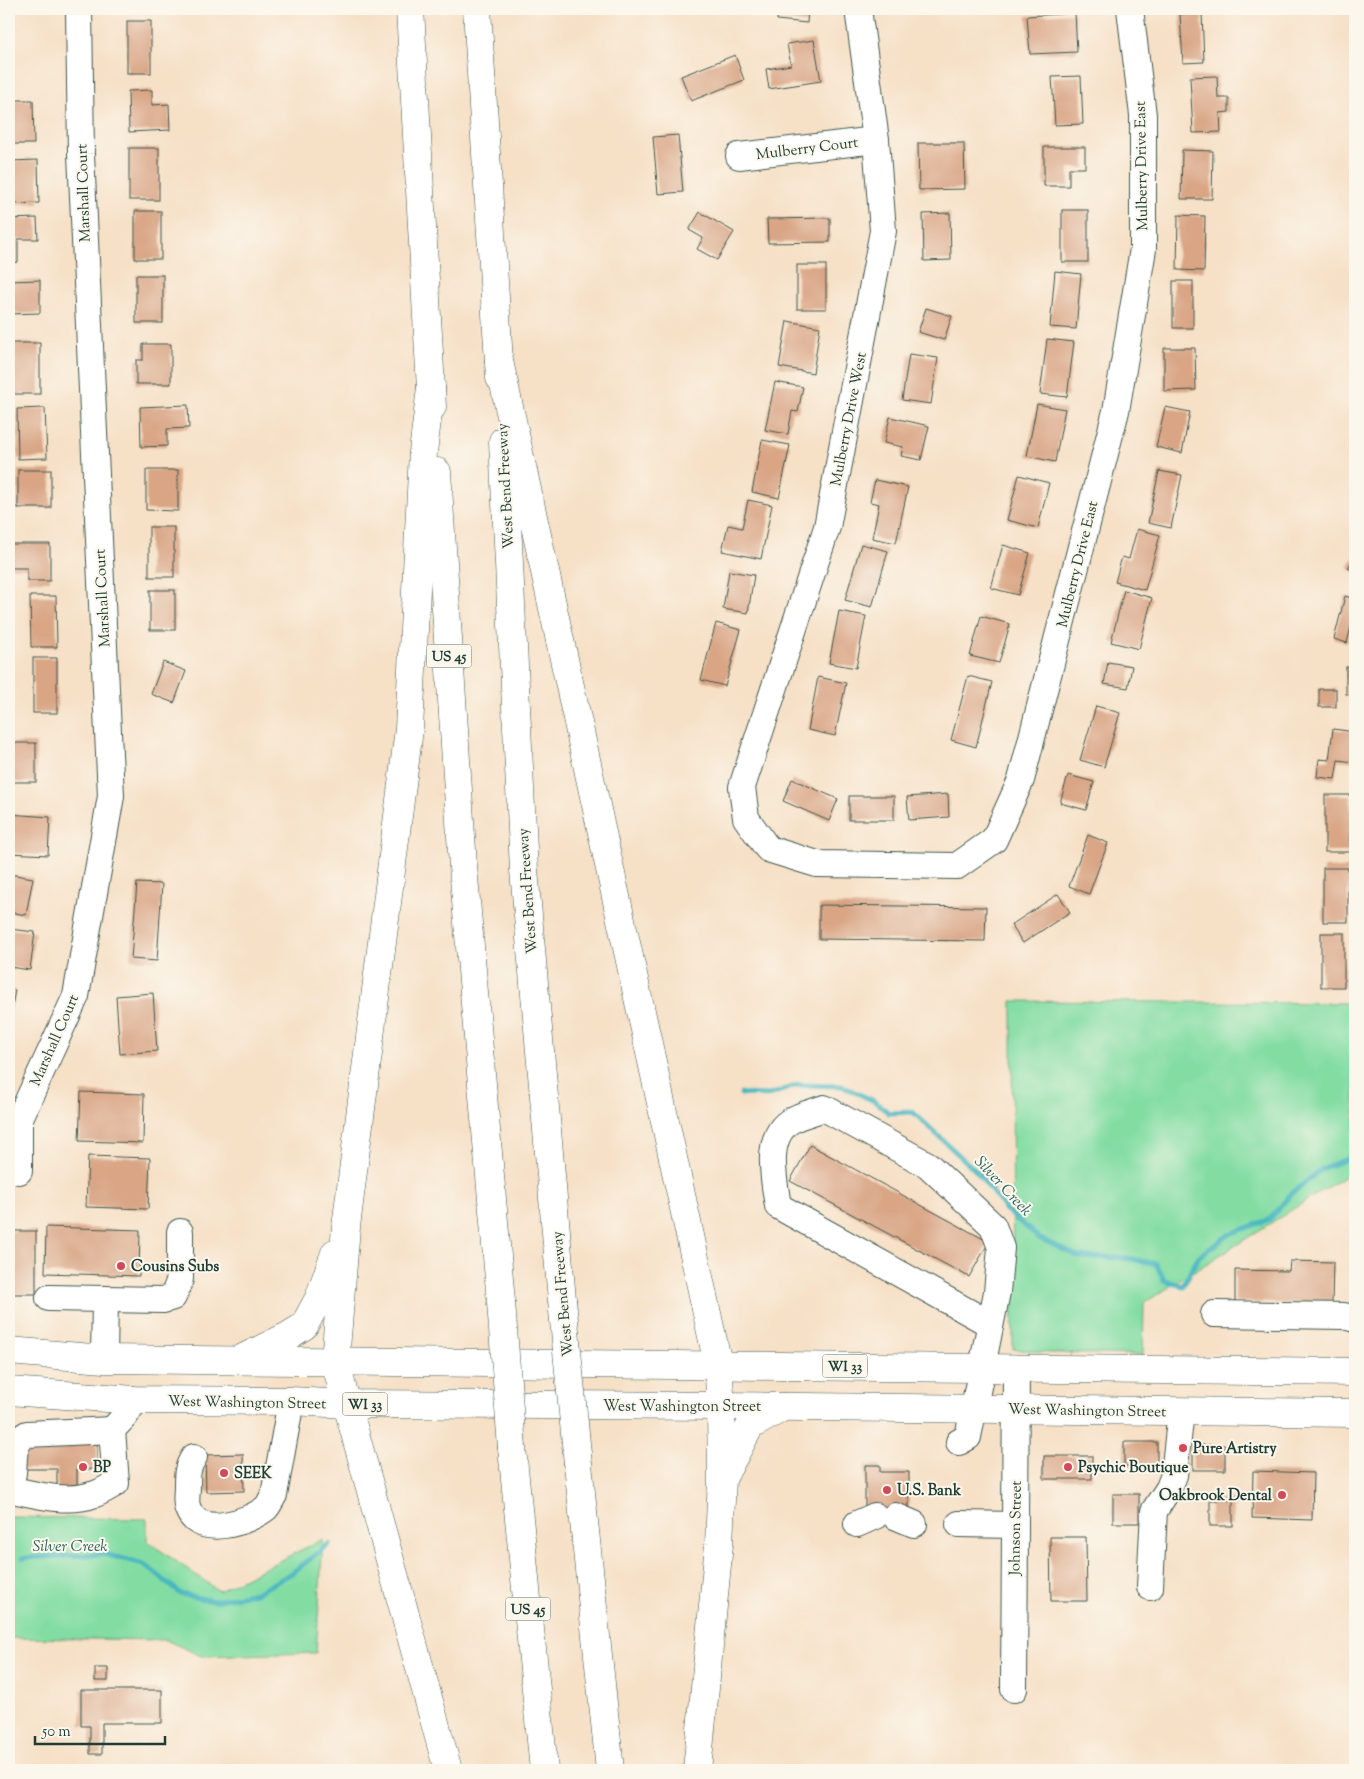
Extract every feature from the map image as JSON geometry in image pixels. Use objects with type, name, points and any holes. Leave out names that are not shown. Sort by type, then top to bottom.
[{"type":"main road","name":"US 45","points":[[410,9],[431,388],[463,866],[512,1448],[544,1770]]},
{"type":"main road","name":"West Bend Freeway","points":[[477,9],[499,361],[524,870],[562,1300],[610,1770]]},
{"type":"main road","points":[[499,361],[718,1364],[721,1406],[722,1478],[719,1544],[697,1770]]},
{"type":"main road","points":[[431,388],[423,452],[409,729],[346,1227],[335,1361],[448,1770]]},
{"type":"main road","points":[[238,1360],[288,1336],[304,1326],[319,1298],[331,1260],[346,1227]]},
{"type":"main road","name":"WI 33","points":[[9,1351],[104,1359],[1355,1372]]},
{"type":"main road","name":"West Washington Street","points":[[9,1391],[135,1400],[291,1401],[346,1404],[721,1406],[1355,1414]]},
{"type":"main road","points":[[722,1478],[750,1426],[783,1407]]},
{"type":"street","name":"Marshall Court","points":[[19,1171],[19,1120],[76,996],[111,796],[81,154],[79,9]]},
{"type":"street","name":"Mulberry Drive West","points":[[746,818],[742,787],[827,527],[883,231],[876,140],[858,9]]},
{"type":"street","name":"Mulberry Drive East","points":[[746,818],[768,850],[817,864],[957,866],[994,840],[1021,780],[1116,411],[1142,249],[1143,115],[1130,9]]},
{"type":"street","name":"Mulberry Court","points":[[739,156],[876,140]]},
{"type":"street","points":[[959,1442],[968,1437],[975,1409],[996,1292],[1001,1248],[993,1226],[928,1165],[824,1108],[792,1120],[778,1132],[772,1160],[778,1206],[990,1324]]},
{"type":"street","points":[[49,1298],[163,1300],[173,1297],[180,1280],[180,1232]]},
{"type":"street","points":[[104,1359],[105,1299]]},
{"type":"street","points":[[1214,1314],[1344,1316],[1355,1318]]},
{"type":"street","name":"Johnson Street","points":[[1014,1689],[1016,1368]]},
{"type":"street","points":[[9,1485],[12,1480],[12,1466],[19,1438],[27,1434],[112,1430],[125,1416],[135,1400]]},
{"type":"street","points":[[194,1457],[189,1464],[187,1472],[187,1499],[188,1509],[194,1518],[205,1524],[220,1526],[255,1516],[268,1506],[274,1495],[291,1401]]},
{"type":"street","points":[[1150,1587],[1154,1511],[1169,1488],[1174,1475],[1181,1412]]},
{"type":"street","points":[[9,1490],[44,1497],[67,1498],[94,1494],[116,1484],[112,1430]]},
{"type":"street","points":[[959,1524],[1016,1525]]},
{"type":"green space","points":[[1012,1001],[1355,1003],[1355,1170],[1144,1303],[1143,1355],[1049,1353],[1013,1349]]},
{"type":"green space","points":[[9,1517],[147,1519],[147,1541],[219,1591],[323,1539],[316,1653],[201,1656],[166,1640],[9,1638]]},
{"type":"building","points":[[778,9],[808,9],[807,23],[777,20]]},
{"type":"building","points":[[1075,13],[1077,52],[1030,54],[1027,16]]},
{"type":"building","points":[[1202,13],[1204,62],[1183,63],[1180,14]]},
{"type":"building","points":[[127,21],[151,21],[151,73],[127,73]]},
{"type":"building","points":[[814,40],[821,81],[769,89],[766,69],[791,65],[787,44]]},
{"type":"building","points":[[735,55],[744,80],[691,101],[681,76]]},
{"type":"building","points":[[1081,76],[1083,124],[1055,125],[1052,77]]},
{"type":"building","points":[[1217,76],[1218,98],[1229,98],[1229,112],[1220,113],[1221,132],[1193,133],[1190,77]]},
{"type":"building","points":[[152,90],[152,105],[169,104],[170,130],[129,132],[128,91]]},
{"type":"building","points":[[9,100],[33,100],[34,144],[9,144]]},
{"type":"building","points":[[678,135],[683,192],[658,194],[653,137]]},
{"type":"building","points":[[918,143],[964,143],[965,189],[919,190]]},
{"type":"building","points":[[1044,147],[1085,147],[1085,168],[1069,168],[1069,186],[1044,186]]},
{"type":"building","points":[[129,148],[159,148],[159,200],[129,200]]},
{"type":"building","points":[[1182,150],[1213,151],[1212,199],[1181,199]]},
{"type":"building","points":[[38,160],[39,203],[9,204],[9,161]]},
{"type":"building","points":[[1062,210],[1088,210],[1088,262],[1062,262]]},
{"type":"building","points":[[135,211],[161,211],[161,259],[135,259]]},
{"type":"building","points":[[700,212],[734,232],[717,260],[697,249],[703,238],[689,230]]},
{"type":"building","points":[[950,213],[951,260],[924,261],[923,214]]},
{"type":"building","points":[[1178,215],[1205,216],[1204,271],[1177,270]]},
{"type":"building","points":[[37,218],[38,239],[18,239],[18,262],[9,263],[9,219]]},
{"type":"building","points":[[830,218],[830,242],[768,243],[767,219]]},
{"type":"building","points":[[797,265],[826,265],[826,309],[797,309]]},
{"type":"building","points":[[1055,271],[1081,274],[1076,329],[1050,327]]},
{"type":"building","points":[[136,275],[163,275],[163,323],[136,323]]},
{"type":"building","points":[[40,280],[40,313],[9,314],[9,281]]},
{"type":"building","points":[[1173,281],[1193,281],[1193,328],[1173,328]]},
{"type":"building","points":[[926,308],[952,316],[944,340],[918,332]]},
{"type":"building","points":[[787,321],[820,327],[813,373],[779,367]]},
{"type":"building","points":[[1047,339],[1074,342],[1067,397],[1040,394]]},
{"type":"building","points":[[9,343],[40,343],[40,394],[9,394]]},
{"type":"building","points":[[143,344],[171,344],[171,384],[136,384],[136,360],[143,360]]},
{"type":"building","points":[[1164,348],[1195,348],[1196,390],[1164,391]]},
{"type":"building","points":[[909,354],[938,358],[931,404],[902,400]]},
{"type":"building","points":[[775,382],[803,387],[798,412],[792,411],[788,434],[765,430]]},
{"type":"building","points":[[1037,404],[1065,409],[1055,462],[1027,456]]},
{"type":"building","points":[[188,405],[189,428],[167,429],[167,446],[141,447],[140,407]]},
{"type":"building","points":[[1165,407],[1190,412],[1182,453],[1156,447]]},
{"type":"building","points":[[45,408],[47,458],[18,459],[17,409]]},
{"type":"building","points":[[890,417],[929,426],[921,460],[901,456],[903,447],[884,443]]},
{"type":"building","points":[[762,440],[790,445],[779,498],[752,492]]},
{"type":"building","points":[[18,470],[51,470],[51,508],[18,508]]},
{"type":"building","points":[[146,470],[178,470],[178,511],[146,510]]},
{"type":"building","points":[[1159,471],[1182,475],[1171,528],[1148,523]]},
{"type":"building","points":[[1019,475],[1049,483],[1038,528],[1007,520]]},
{"type":"building","points":[[875,480],[908,487],[896,543],[872,538],[879,504],[870,502]]},
{"type":"building","points":[[748,500],[772,505],[761,559],[722,551],[728,525],[742,528]]},
{"type":"building","points":[[149,527],[174,527],[174,577],[149,577]]},
{"type":"building","points":[[1137,529],[1160,535],[1145,590],[1115,582],[1122,557],[1129,559]]},
{"type":"building","points":[[9,544],[50,544],[50,581],[27,581],[27,568],[9,568]]},
{"type":"building","points":[[861,544],[888,551],[872,607],[845,600]]},
{"type":"building","points":[[1003,545],[1030,553],[1018,595],[991,588]]},
{"type":"building","points":[[1355,555],[1355,572],[1348,568]]},
{"type":"building","points":[[729,571],[754,575],[748,613],[723,609]]},
{"type":"building","points":[[150,590],[175,590],[175,630],[150,630]]},
{"type":"building","points":[[1124,590],[1152,598],[1139,649],[1111,642]]},
{"type":"building","points":[[30,596],[56,596],[57,647],[31,647]]},
{"type":"building","points":[[1345,596],[1355,599],[1355,628],[1351,627],[1347,643],[1334,639]]},
{"type":"building","points":[[839,611],[866,616],[856,668],[829,663]]},
{"type":"building","points":[[981,616],[1010,624],[999,663],[970,656]]},
{"type":"building","points":[[716,623],[741,630],[725,686],[701,680]]},
{"type":"building","points":[[33,658],[57,658],[57,713],[33,713]]},
{"type":"building","points":[[163,662],[186,671],[174,703],[151,694]]},
{"type":"building","points":[[1108,662],[1132,666],[1128,688],[1104,684]]},
{"type":"building","points":[[1346,667],[1355,667],[1355,694],[1346,694]]},
{"type":"building","points":[[968,676],[992,682],[976,747],[951,740]]},
{"type":"building","points":[[818,677],[846,683],[835,736],[808,730]]},
{"type":"building","points":[[1319,689],[1336,689],[1336,707],[1319,707]]},
{"type":"building","points":[[1096,706],[1120,713],[1104,767],[1080,760]]},
{"type":"building","points":[[1333,729],[1355,732],[1354,762],[1338,760],[1335,779],[1317,777],[1319,759],[1329,760]]},
{"type":"building","points":[[9,743],[36,743],[36,782],[9,782]]},
{"type":"building","points":[[1068,775],[1094,782],[1086,810],[1060,803]]},
{"type":"building","points":[[792,779],[838,799],[829,821],[783,801]]},
{"type":"building","points":[[948,794],[949,817],[909,820],[907,797]]},
{"type":"building","points":[[1325,795],[1351,795],[1351,852],[1325,852]]},
{"type":"building","points":[[849,796],[894,796],[894,820],[849,820]]},
{"type":"building","points":[[9,814],[50,817],[48,855],[9,853]]},
{"type":"building","points":[[1088,835],[1108,843],[1089,894],[1069,886]]},
{"type":"building","points":[[1323,868],[1348,868],[1348,922],[1323,922]]},
{"type":"building","points":[[9,874],[33,878],[26,915],[9,912]]},
{"type":"building","points":[[137,883],[162,884],[157,961],[131,959]]},
{"type":"building","points":[[1058,894],[1070,912],[1023,943],[1011,925]]},
{"type":"building","points":[[819,905],[986,907],[985,941],[819,939]]},
{"type":"building","points":[[9,929],[35,932],[30,970],[9,967]]},
{"type":"building","points":[[1321,933],[1344,933],[1344,987],[1321,987]]},
{"type":"building","points":[[9,988],[15,990],[10,1019],[9,1019]]},
{"type":"building","points":[[153,993],[157,1051],[120,1054],[116,996]]},
{"type":"building","points":[[81,1092],[144,1094],[143,1143],[79,1141]]},
{"type":"building","points":[[810,1145],[989,1242],[969,1277],[790,1181]]},
{"type":"building","points":[[88,1156],[150,1158],[148,1209],[86,1207]]},
{"type":"building","points":[[46,1227],[140,1230],[139,1276],[45,1273]]},
{"type":"building","points":[[9,1231],[36,1231],[36,1294],[9,1294]]},
{"type":"building","points":[[1290,1261],[1333,1262],[1332,1304],[1235,1302],[1235,1270],[1289,1271]]},
{"type":"building","points":[[9,1442],[97,1442],[97,1469],[77,1469],[77,1490],[57,1490],[57,1469],[9,1469]]},
{"type":"building","points":[[1124,1442],[1157,1442],[1157,1466],[1124,1466]]},
{"type":"building","points":[[1193,1445],[1225,1445],[1225,1470],[1193,1470]]},
{"type":"building","name":"SEEK","points":[[243,1454],[244,1491],[206,1492],[205,1455]]},
{"type":"building","name":"Psychic Boutique","points":[[1044,1456],[1092,1456],[1092,1479],[1044,1479]]},
{"type":"building","name":"U.S. Bank","points":[[865,1465],[880,1465],[880,1472],[909,1472],[909,1509],[865,1508]]},
{"type":"building","name":"Oakbrook Dental","points":[[1253,1471],[1313,1473],[1312,1520],[1252,1518]]},
{"type":"building","points":[[1113,1494],[1139,1494],[1139,1523],[1113,1523]]},
{"type":"building","points":[[1210,1500],[1233,1500],[1233,1526],[1210,1526]]},
{"type":"building","points":[[1050,1537],[1086,1537],[1087,1601],[1051,1601]]},
{"type":"building","points":[[95,1668],[108,1668],[108,1681],[95,1681]]},
{"type":"building","points":[[81,1690],[162,1690],[162,1723],[102,1723],[102,1754],[90,1754],[90,1726],[81,1726]]},
{"type":"waterway","name":"Silver Creek","points":[[741,1094],[769,1095],[798,1085],[842,1086],[874,1101],[889,1113],[913,1112],[978,1173],[1005,1209],[1039,1238],[1079,1257],[1126,1258],[1156,1264],[1164,1280],[1183,1286],[1199,1256],[1230,1234],[1270,1219],[1290,1195],[1323,1168],[1355,1156]]},
{"type":"waterway","name":"Silver Creek","points":[[23,1558],[104,1554],[144,1564],[181,1594],[213,1601],[256,1593],[292,1573],[329,1544]]},
{"type":"place","name":"Cousins Subs","points":[[121,1266]]},
{"type":"place","name":"Pure Artistry","points":[[1183,1448]]},
{"type":"place","name":"BP","points":[[83,1467]]},
{"type":"place","name":"Psychic Boutique","points":[[1068,1467]]},
{"type":"place","name":"SEEK","points":[[224,1473]]},
{"type":"place","name":"U.S. Bank","points":[[887,1490]]},
{"type":"place","name":"Oakbrook Dental","points":[[1282,1495]]}]
